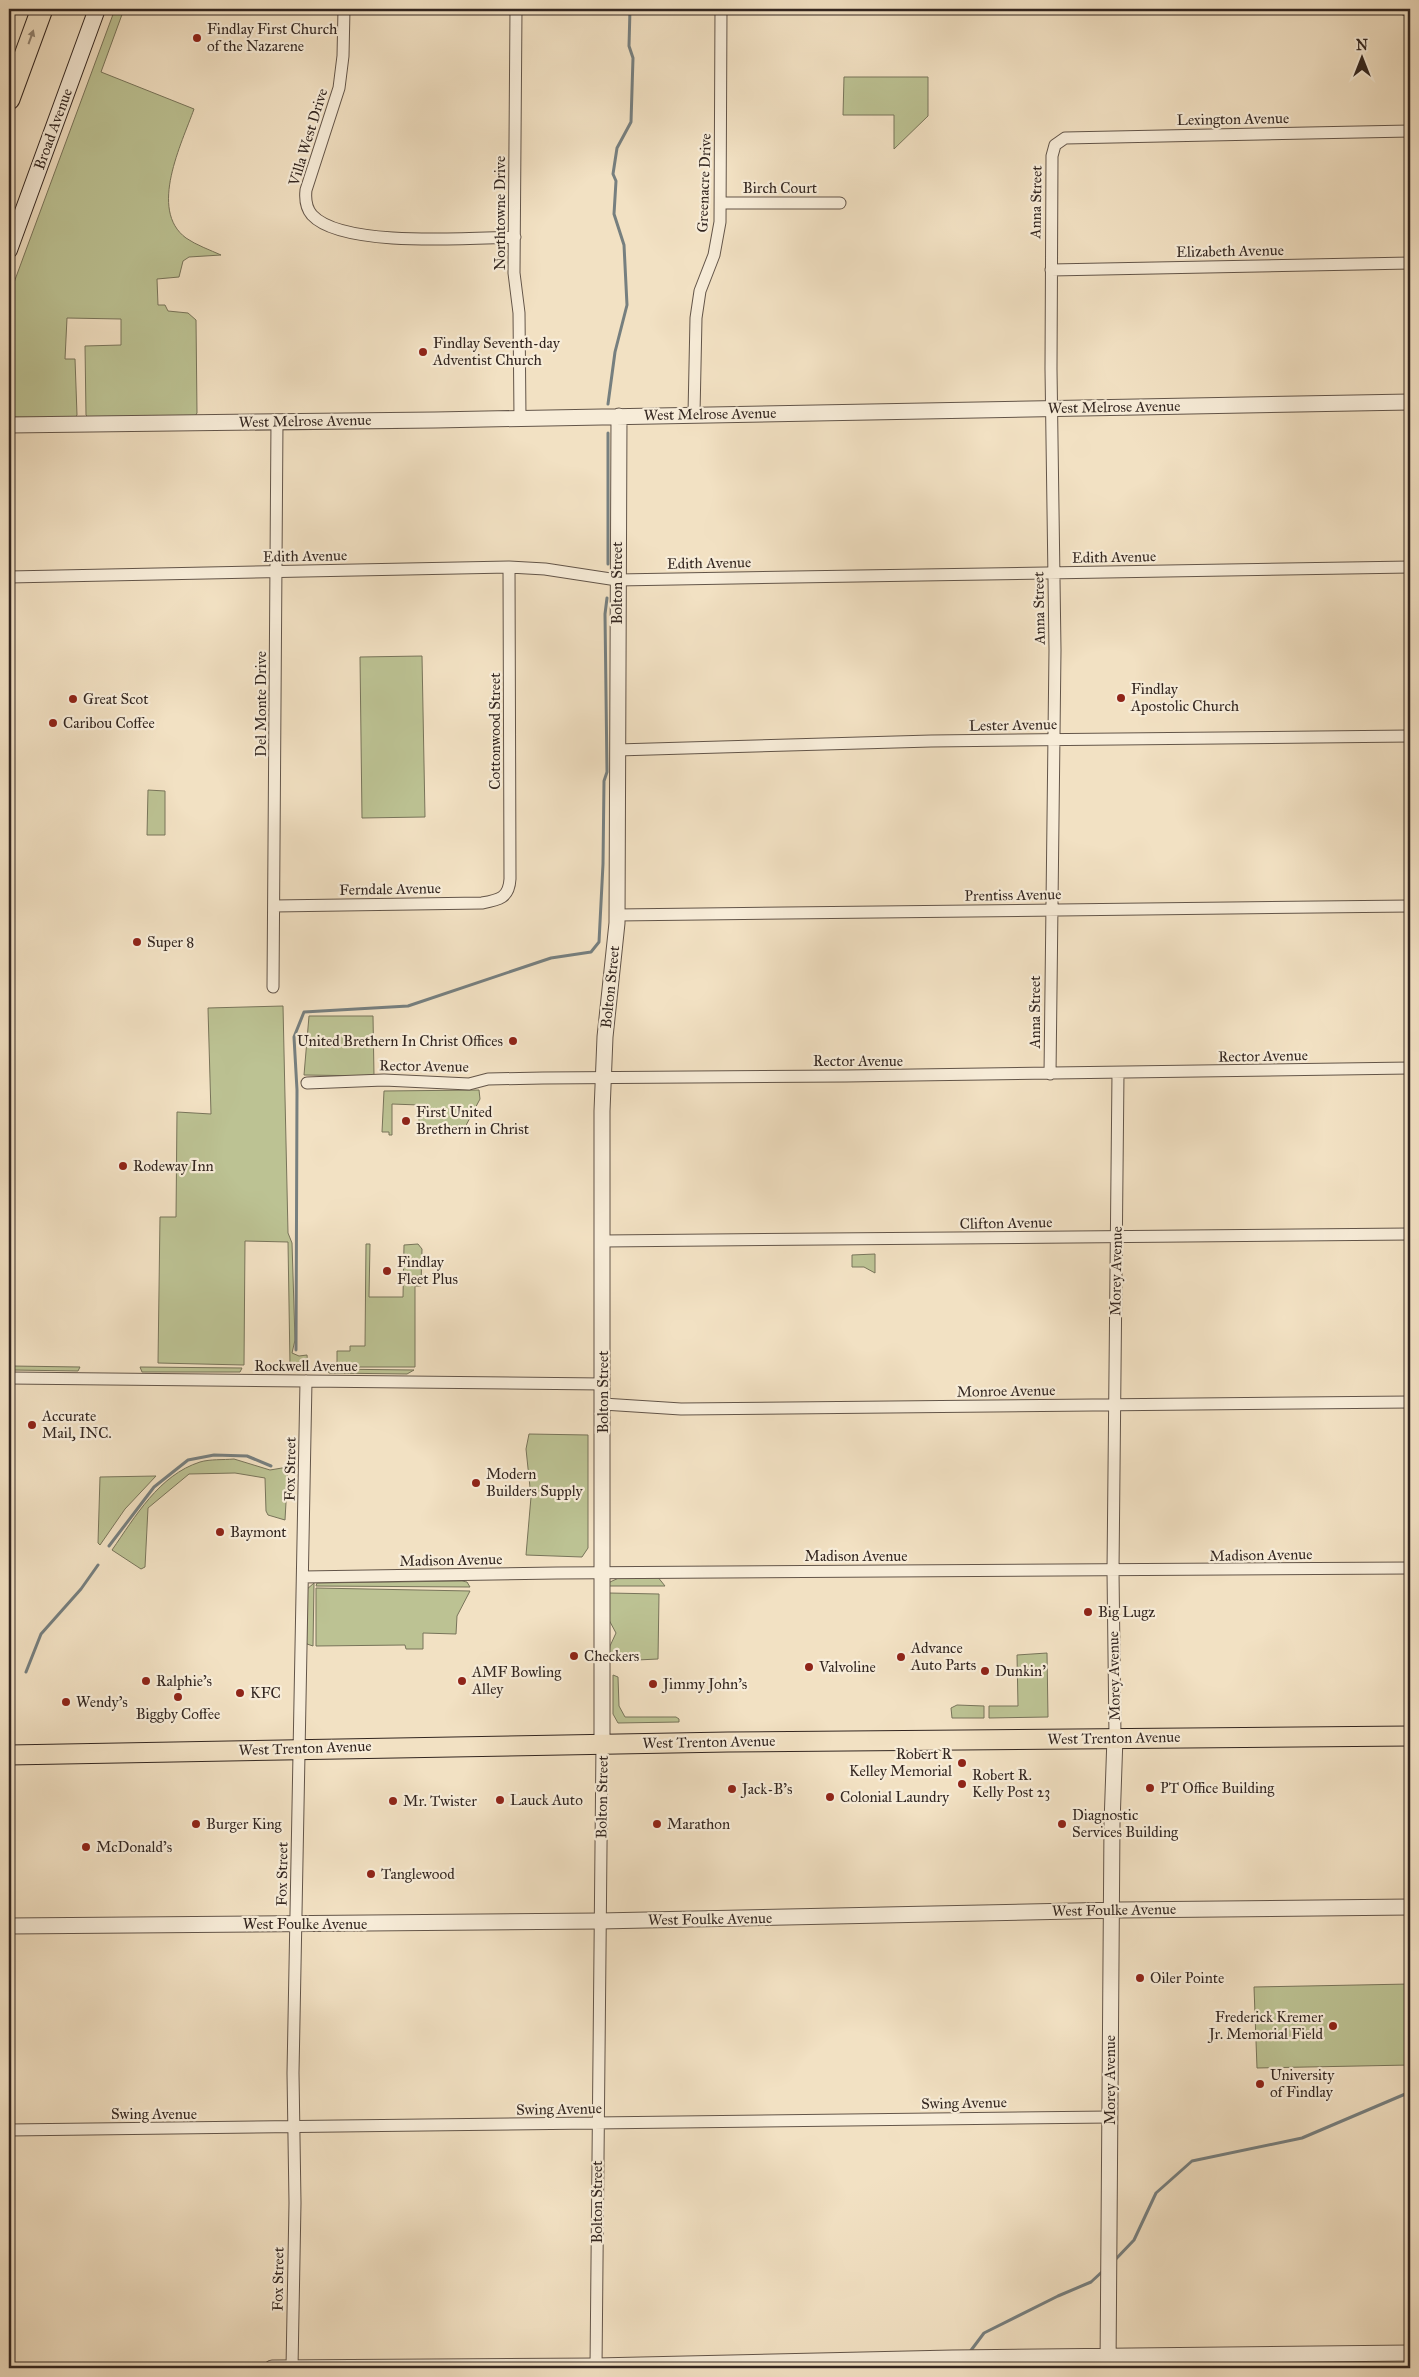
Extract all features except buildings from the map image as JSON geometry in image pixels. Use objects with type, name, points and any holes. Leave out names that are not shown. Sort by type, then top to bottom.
[{"type":"highway","points":[[9,99],[42,9]]},
{"type":"main road","name":"Broad Avenue","points":[[9,250],[97,9]]},
{"type":"main road","name":"West Trenton Avenue","points":[[9,1754],[602,1743],[1410,1736]]},
{"type":"street","name":"Villa West Drive","points":[[344,9],[342,72],[335,104],[306,190],[307,206],[311,213],[316,219],[331,227],[363,235],[412,238],[515,237]]},
{"type":"street","name":"Northtowne Drive","points":[[516,9],[514,273],[519,313],[520,418]]},
{"type":"street","name":"Greenacre Drive","points":[[694,414],[696,318],[700,291],[709,272],[718,239],[721,203],[721,9]]},
{"type":"street","points":[[1404,9],[1410,10]]},
{"type":"street","name":"Lexington Avenue","points":[[1057,142],[1065,138],[1410,131]]},
{"type":"street","name":"Anna Street","points":[[1050,1074],[1053,739],[1051,270],[1052,156],[1057,142]]},
{"type":"street","name":"Birch Court","points":[[721,203],[840,203]]},
{"type":"street","name":"Elizabeth Avenue","points":[[1051,270],[1410,263]]},
{"type":"street","name":"West Melrose Avenue","points":[[9,425],[1410,402]]},
{"type":"street","name":"Bolton Street","points":[[596,2367],[603,1573],[603,1077],[617,915],[618,416]]},
{"type":"street","name":"Del Monte Drive","points":[[274,988],[277,421]]},
{"type":"street","name":"Edith Avenue","points":[[9,577],[509,567],[546,569],[617,580],[1410,567]]},
{"type":"street","name":"Cottonwood Street","points":[[506,895],[510,879],[509,567]]},
{"type":"street","name":"Lester Avenue","points":[[617,750],[1053,739],[1410,736]]},
{"type":"street","name":"Ferndale Avenue","points":[[274,906],[482,903],[498,900],[506,895]]},
{"type":"street","name":"Prentiss Avenue","points":[[617,915],[1410,906]]},
{"type":"street","name":"Rector Avenue","points":[[307,1083],[384,1080],[469,1084],[488,1079],[603,1077],[1050,1074],[1410,1068]]},
{"type":"street","name":"Morey Avenue","points":[[1108,2362],[1111,1910],[1115,1738],[1113,1571],[1118,1073]]},
{"type":"street","name":"Clifton Avenue","points":[[603,1241],[1410,1234]]},
{"type":"street","name":"Rockwell Avenue","points":[[9,1378],[603,1384]]},
{"type":"street","name":"Fox Street","points":[[292,2368],[296,1924],[306,1381]]},
{"type":"street","name":"Monroe Avenue","points":[[603,1404],[674,1409],[1410,1402]]},
{"type":"street","name":"Madison Avenue","points":[[303,1577],[603,1573],[1410,1568]]},
{"type":"street","name":"West Foulke Avenue","points":[[9,1926],[600,1921],[1111,1910],[1410,1907]]},
{"type":"street","name":"Swing Avenue","points":[[9,2130],[1110,2117]]},
{"type":"street","points":[[272,2368],[596,2367],[814,2363],[982,2357],[1108,2362],[1410,2353]]},
{"type":"green space","points":[[115,9],[124,9],[101,72],[194,109],[171,176],[170,211],[175,226],[186,238],[221,255],[189,257],[183,261],[179,277],[157,279],[158,305],[165,305],[168,311],[188,313],[196,320],[197,413],[195,416],[89,418],[86,415],[85,346],[121,345],[121,319],[67,318],[65,359],[75,359],[77,415],[75,418],[9,417],[9,296]]},
{"type":"green space","points":[[844,77],[928,77],[928,116],[894,149],[894,115],[843,115]]},
{"type":"green space","points":[[422,656],[425,817],[362,818],[360,657]]},
{"type":"green space","points":[[148,790],[165,791],[165,835],[147,835]]},
{"type":"green space","points":[[283,1006],[288,1233],[292,1243],[295,1340],[292,1353],[299,1356],[307,1355],[308,1366],[290,1365],[288,1242],[245,1241],[244,1365],[158,1363],[160,1217],[176,1217],[177,1112],[211,1114],[208,1008]]},
{"type":"green space","points":[[309,1016],[373,1016],[374,1076],[304,1075]]},
{"type":"green space","points":[[479,1090],[480,1099],[463,1131],[419,1131],[419,1105],[392,1104],[392,1135],[389,1135],[389,1132],[382,1132],[384,1091]]},
{"type":"green space","points":[[366,1244],[370,1244],[369,1297],[403,1297],[404,1245],[418,1244],[422,1249],[421,1286],[415,1286],[415,1367],[337,1367],[337,1351],[350,1351],[350,1346],[365,1346]]},
{"type":"green space","points":[[875,1254],[875,1273],[864,1267],[852,1267],[852,1255]]},
{"type":"green space","points":[[12,1366],[80,1367],[78,1371],[13,1370]]},
{"type":"green space","points":[[140,1367],[242,1368],[240,1372],[142,1372]]},
{"type":"green space","points":[[327,1369],[414,1370],[407,1374],[329,1373]]},
{"type":"green space","points":[[529,1434],[588,1435],[588,1548],[582,1557],[526,1555],[531,1497],[526,1449]]},
{"type":"green space","points":[[234,1459],[270,1470],[288,1467],[285,1520],[268,1515],[266,1511],[265,1478],[235,1473],[189,1474],[148,1508],[145,1567],[141,1569],[112,1550],[149,1498],[172,1477],[185,1468],[200,1462]]},
{"type":"green space","points":[[156,1476],[125,1509],[100,1545],[98,1543],[100,1477]]},
{"type":"green space","points":[[623,1576],[657,1576],[665,1586],[608,1586],[610,1582]]},
{"type":"green space","points":[[467,1582],[470,1587],[316,1586],[317,1583]]},
{"type":"green space","points":[[314,1583],[313,1646],[307,1644],[306,1641],[306,1590]]},
{"type":"green space","points":[[316,1588],[470,1591],[457,1616],[456,1634],[423,1633],[423,1649],[406,1649],[405,1645],[316,1646]]},
{"type":"green space","points":[[609,1593],[659,1594],[658,1659],[616,1661],[616,1656],[609,1655],[610,1646],[616,1633],[609,1620]]},
{"type":"green space","points":[[1047,1653],[1048,1717],[989,1718],[989,1706],[1018,1706],[1017,1655]]},
{"type":"green space","points":[[613,1675],[618,1677],[619,1706],[625,1717],[676,1717],[679,1719],[679,1722],[618,1723],[613,1714]]},
{"type":"green space","points":[[957,1705],[984,1706],[984,1718],[952,1718],[951,1708]]},
{"type":"green space","name":"Frederick Kremer Jr. Memorial Field","points":[[1410,1984],[1410,2065],[1257,2068],[1254,1987]]},
{"type":"waterway","points":[[608,404],[615,352],[627,305],[624,245],[614,214],[616,181],[613,174],[617,148],[631,122],[633,58],[629,46],[630,9]]},
{"type":"waterway","points":[[608,433],[608,564]]},
{"type":"waterway","points":[[296,1350],[297,1090],[294,1037],[304,1012],[408,1006],[551,958],[591,952],[599,942],[603,864],[604,781],[607,772],[605,614],[607,598]]},
{"type":"waterway","points":[[109,1546],[154,1487],[188,1460],[214,1455],[247,1456],[271,1466]]},
{"type":"waterway","points":[[26,1672],[41,1634],[81,1589],[98,1565]]},
{"type":"waterway","points":[[1114,2261],[1134,2240],[1156,2193],[1192,2161],[1302,2138],[1410,2092]]},
{"type":"waterway","points":[[969,2353],[984,2333],[1058,2296],[1091,2282],[1104,2270]]},
{"type":"waterway","points":[[958,2368],[962,2362]]},
{"type":"place","name":"Findlay First Church of the Nazarene","points":[[197,38]]},
{"type":"place","name":"Findlay Seventh-day Adventist Church","points":[[423,352]]},
{"type":"place","name":"Findlay Apostolic Church","points":[[1121,698]]},
{"type":"place","name":"Great Scot","points":[[73,699]]},
{"type":"place","name":"Caribou Coffee","points":[[53,723]]},
{"type":"place","name":"Super 8","points":[[137,942]]},
{"type":"place","name":"United Brethern In Christ Offices","points":[[513,1041]]},
{"type":"place","name":"First United Brethern in Christ","points":[[406,1121]]},
{"type":"place","name":"Rodeway Inn","points":[[123,1166]]},
{"type":"place","name":"Findlay Fleet Plus","points":[[387,1271]]},
{"type":"place","name":"Accurate Mail, INC.","points":[[32,1425]]},
{"type":"place","name":"Modern Builders Supply","points":[[476,1483]]},
{"type":"place","name":"Baymont","points":[[220,1532]]},
{"type":"place","name":"Big Lugz","points":[[1088,1612]]},
{"type":"place","name":"Checkers","points":[[574,1656]]},
{"type":"place","name":"Advance Auto Parts","points":[[901,1657]]},
{"type":"place","name":"Valvoline","points":[[809,1667]]},
{"type":"place","name":"Dunkin'","points":[[985,1671]]},
{"type":"place","name":"Ralphie's","points":[[146,1681]]},
{"type":"place","name":"AMF Bowling Alley","points":[[462,1681]]},
{"type":"place","name":"Jimmy John's","points":[[653,1684]]},
{"type":"place","name":"KFC","points":[[240,1693]]},
{"type":"place","name":"Biggby Coffee","points":[[178,1697]]},
{"type":"place","name":"Wendy's","points":[[66,1702]]},
{"type":"place","name":"Robert R Kelley Memorial","points":[[962,1763]]},
{"type":"place","name":"Robert R. Kelly Post 23","points":[[962,1784]]},
{"type":"place","name":"PT Office Building","points":[[1150,1788]]},
{"type":"place","name":"Jack-B's","points":[[732,1789]]},
{"type":"place","name":"Colonial Laundry","points":[[830,1797]]},
{"type":"place","name":"Lauck Auto","points":[[500,1800]]},
{"type":"place","name":"Mr. Twister","points":[[393,1801]]},
{"type":"place","name":"Burger King","points":[[196,1824]]},
{"type":"place","name":"Marathon","points":[[657,1824]]},
{"type":"place","name":"Diagnostic Services Building","points":[[1062,1824]]},
{"type":"place","name":"McDonald's","points":[[86,1847]]},
{"type":"place","name":"Tanglewood","points":[[371,1874]]},
{"type":"place","name":"Oiler Pointe","points":[[1140,1978]]},
{"type":"place","name":"Frederick Kremer Jr. Memorial Field","points":[[1333,2026]]},
{"type":"place","name":"University of Findlay","points":[[1260,2084]]}]
